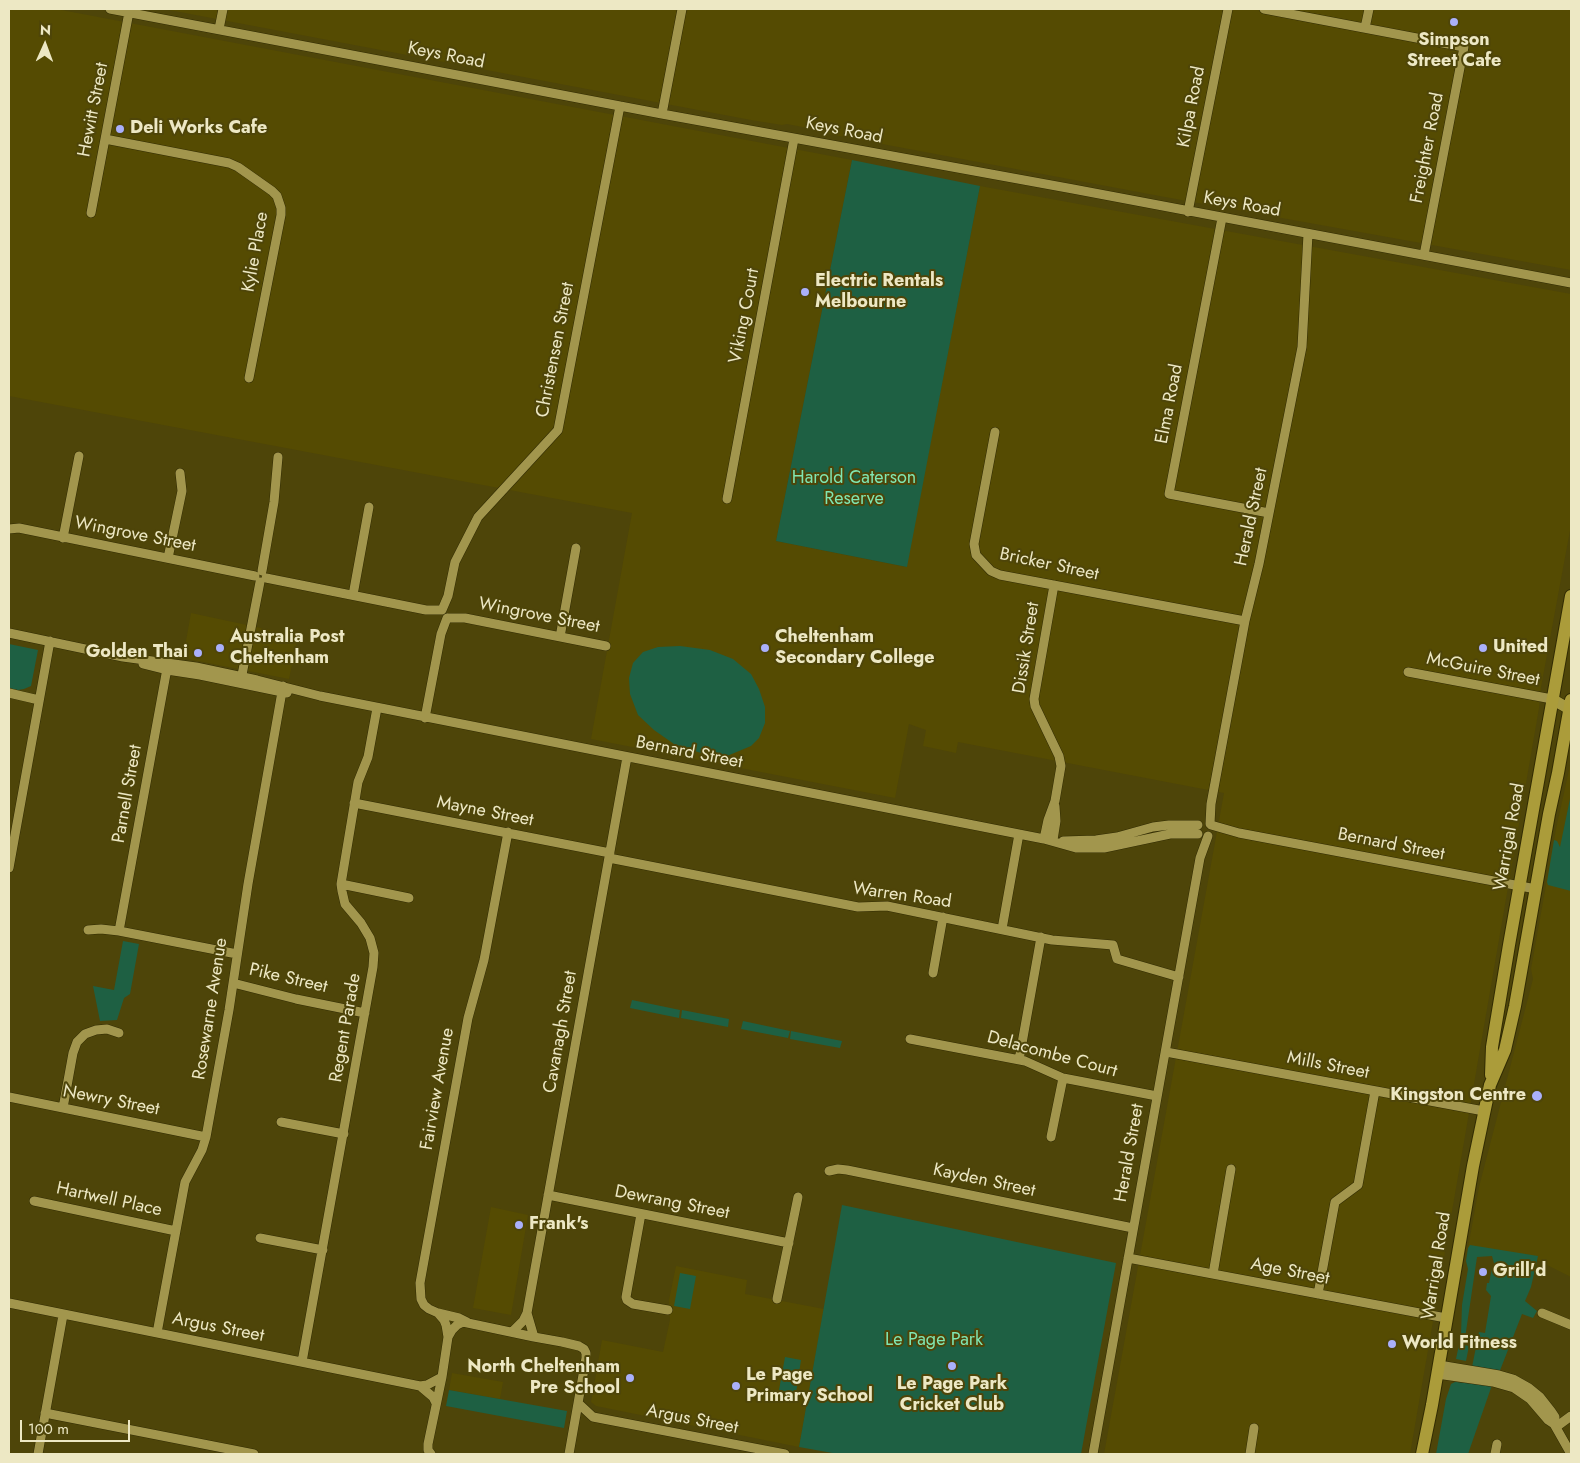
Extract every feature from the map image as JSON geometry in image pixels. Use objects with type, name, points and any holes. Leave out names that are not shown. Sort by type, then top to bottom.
[{"type":"highway","name":"Warrigal Road","points":[[1422,1454],[1471,1174],[1490,1085],[1492,1047],[1571,596]]},
{"type":"highway","name":"Warrigal Road","points":[[1490,1085],[1505,1050],[1515,1006],[1536,889],[1568,733],[1571,705]]},
{"type":"main road","points":[[1552,699],[1571,705]]},
{"type":"street","name":"Keys Road","points":[[110,9],[794,139],[1571,283]]},
{"type":"street","points":[[219,29],[223,9]]},
{"type":"street","points":[[662,114],[682,9]]},
{"type":"street","name":"Kilpa Road","points":[[1188,212],[1228,9]]},
{"type":"street","points":[[1264,9],[1365,28],[1369,9]]},
{"type":"street","name":"Hewitt Street","points":[[91,214],[129,12]]},
{"type":"street","name":"Freighter Road","points":[[1365,28],[1464,47],[1424,255]]},
{"type":"street","name":"Christensen Street","points":[[425,718],[455,562],[478,517],[558,430],[620,106]]},
{"type":"street","name":"Kylie Place","points":[[105,139],[228,163],[238,167],[277,196],[282,208],[281,215],[249,378]]},
{"type":"street","name":"Viking Court","points":[[727,498],[794,139]]},
{"type":"street","name":"Elma Road","points":[[1222,218],[1169,494],[1270,513]]},
{"type":"street","name":"Herald Street","points":[[1093,1454],[1205,829],[1245,621],[1270,513],[1302,347],[1308,234]]},
{"type":"street","name":"Bricker Street","points":[[995,432],[974,540],[974,552],[986,568],[995,573],[1245,621]]},
{"type":"street","points":[[63,538],[79,456]]},
{"type":"street","points":[[241,680],[274,502],[278,457]]},
{"type":"street","points":[[168,558],[182,491],[180,473]]},
{"type":"street","points":[[353,595],[369,507]]},
{"type":"street","name":"Wingrove Street","points":[[9,529],[19,528],[606,646]]},
{"type":"street","points":[[560,637],[576,548]]},
{"type":"street","name":"Dissik Street","points":[[1049,839],[1056,821],[1055,801],[1061,771],[1060,761],[1034,702],[1054,584]]},
{"type":"street","name":"Bernard Street","points":[[9,633],[168,667],[196,667],[241,680],[425,718],[1019,834],[1049,839],[1096,840],[1168,825],[1239,833],[1536,889]]},
{"type":"street","points":[[9,868],[50,641]]},
{"type":"street","name":"Parnell Street","points":[[119,931],[168,667]]},
{"type":"street","name":"McGuire Street","points":[[1408,672],[1552,699]]},
{"type":"street","name":"Rosewarne Avenue","points":[[157,1333],[185,1182],[202,1150],[206,1136],[283,689]]},
{"type":"street","points":[[12,694],[31,692],[40,696]]},
{"type":"street","name":"Regent Parade","points":[[302,1362],[374,967],[374,953],[366,931],[345,904],[341,884],[359,778],[368,757],[377,708]]},
{"type":"street","name":"Cavanagh Street","points":[[512,1332],[523,1321],[527,1313],[627,757]]},
{"type":"street","name":"Mayne Street","points":[[354,803],[508,832],[609,856]]},
{"type":"street","points":[[9,811],[19,812]]},
{"type":"street","name":"Fairview Avenue","points":[[438,1314],[424,1305],[420,1292],[420,1278],[468,1018],[484,960],[508,832]]},
{"type":"street","points":[[1002,929],[1019,834]]},
{"type":"street","name":"Warren Road","points":[[609,856],[858,907],[887,906],[1052,940],[1113,945],[1117,959],[1179,977]]},
{"type":"street","points":[[341,884],[409,898]]},
{"type":"street","points":[[933,973],[943,917]]},
{"type":"street","points":[[88,930],[119,931],[237,954]]},
{"type":"street","points":[[1019,1060],[1041,937]]},
{"type":"street","name":"Pike Street","points":[[233,983],[296,999],[365,1013]]},
{"type":"street","points":[[63,1108],[73,1053],[77,1042],[85,1034],[96,1030],[107,1029],[119,1033]]},
{"type":"street","name":"Delacombe Court","points":[[910,1039],[1029,1062],[1063,1078],[1157,1096]]},
{"type":"street","name":"Mills Street","points":[[1166,1052],[1484,1111]]},
{"type":"street","points":[[1051,1137],[1063,1078]]},
{"type":"street","points":[[1318,1294],[1335,1202],[1358,1185],[1375,1091]]},
{"type":"street","name":"Newry Street","points":[[9,1097],[206,1136]]},
{"type":"street","points":[[281,1122],[344,1134]]},
{"type":"street","points":[[1213,1274],[1232,1169]]},
{"type":"street","name":"Kayden Street","points":[[829,1171],[847,1170],[1133,1228]]},
{"type":"street","name":"Dewrang Street","points":[[548,1195],[789,1243]]},
{"type":"street","points":[[777,1299],[798,1197]]},
{"type":"street","name":"Hartwell Place","points":[[34,1201],[176,1231]]},
{"type":"street","points":[[641,1214],[626,1296],[627,1300],[633,1304],[668,1310]]},
{"type":"street","points":[[260,1238],[323,1250]]},
{"type":"street","name":"Age Street","points":[[1128,1258],[1446,1318]]},
{"type":"street","name":"Argus Street","points":[[9,1303],[420,1386]]},
{"type":"street","name":"Cavanagh Street","points":[[527,1313],[534,1338]]},
{"type":"street","points":[[38,1454],[63,1314]]},
{"type":"street","points":[[438,1314],[534,1338],[579,1346],[586,1352],[569,1454]]},
{"type":"street","points":[[431,1454],[428,1450],[428,1444],[448,1337],[446,1324],[438,1314]]},
{"type":"street","points":[[1542,1314],[1571,1326]]},
{"type":"street","points":[[448,1337],[457,1325],[467,1322]]},
{"type":"street","points":[[1438,1369],[1514,1388],[1530,1399],[1555,1426],[1571,1454]]},
{"type":"street","points":[[420,1386],[427,1385],[442,1377]]},
{"type":"street","points":[[420,1386],[433,1397],[436,1404]]},
{"type":"street","points":[[574,1426],[594,1417],[578,1403]]},
{"type":"street","points":[[45,1413],[254,1454]]},
{"type":"street","points":[[1555,1426],[1571,1416]]},
{"type":"street","name":"Argus Street","points":[[594,1417],[785,1454]]},
{"type":"street","points":[[1250,1454],[1254,1428]]},
{"type":"street","points":[[1495,1454],[1497,1444]]},
{"type":"shaded area","points":[[9,9],[56,9],[852,160],[776,541],[906,567],[980,186],[1571,294],[1571,525],[1541,687],[1539,708],[1410,1454],[1104,1454],[1224,793],[958,742],[956,753],[923,746],[926,730],[909,724],[895,798],[591,739],[632,513],[9,396]]},
{"type":"shaded area","points":[[164,9],[1571,9],[1571,270],[1165,197],[829,134],[787,124],[782,125],[751,120]]},
{"type":"shaded area","points":[[191,613],[298,636],[289,679],[183,658]]},
{"type":"shaded area","name":"Kingston Centre","points":[[1571,761],[1571,1277],[1537,1260],[1468,1248],[1479,1187],[1533,979],[1531,969],[1556,829]]},
{"type":"shaded area","points":[[491,1207],[528,1215],[511,1315],[473,1308]]},
{"type":"shaded area","name":"Le Page Primary School","points":[[676,1266],[747,1280],[745,1294],[824,1309],[799,1447],[596,1406],[591,1402],[602,1340],[663,1352],[670,1320],[669,1300]]},
{"type":"shaded area","points":[[452,1373],[503,1382],[500,1399],[449,1390]]},
{"type":"green space","name":"Harold Caterson Reserve","points":[[852,160],[980,186],[907,567],[776,541]]},
{"type":"green space","points":[[9,644],[38,650],[31,686],[24,689],[9,688]]},
{"type":"green space","points":[[680,646],[710,650],[733,659],[751,674],[759,689],[765,707],[765,723],[759,738],[751,746],[727,756],[701,753],[674,744],[654,730],[638,715],[630,694],[629,678],[633,663],[643,652],[658,647]]},
{"type":"green space","points":[[1571,794],[1571,891],[1548,885],[1547,882],[1554,840],[1557,841],[1560,847]]},
{"type":"green space","points":[[123,941],[139,944],[130,994],[124,998],[117,1020],[100,1021],[93,986],[114,990]]},
{"type":"green space","points":[[632,1000],[680,1010],[679,1018],[630,1008]]},
{"type":"green space","points":[[682,1010],[729,1019],[728,1027],[681,1018]]},
{"type":"green space","points":[[743,1021],[790,1031],[788,1038],[741,1029]]},
{"type":"green space","points":[[791,1031],[842,1041],[840,1048],[790,1039]]},
{"type":"green space","name":"Le Page Park","points":[[842,1205],[1116,1263],[1081,1454],[838,1454],[799,1447]]},
{"type":"green space","points":[[1470,1245],[1538,1256],[1531,1287],[1525,1301],[1537,1311],[1533,1318],[1522,1314],[1499,1373],[1472,1367],[1479,1332],[1485,1333],[1491,1296],[1486,1290],[1487,1283],[1489,1283],[1492,1268],[1495,1267],[1492,1256],[1477,1257],[1464,1345],[1469,1346],[1466,1361],[1456,1359],[1461,1335],[1462,1305],[1468,1269],[1466,1261]]},
{"type":"green space","points":[[680,1273],[696,1276],[690,1309],[674,1306]]},
{"type":"green space","points":[[785,1357],[801,1360],[796,1393],[779,1390]]},
{"type":"green space","points":[[1455,1382],[1492,1385],[1468,1454],[1436,1454],[1446,1399],[1451,1384]]},
{"type":"green space","points":[[449,1390],[567,1411],[564,1428],[446,1406]]},
{"type":"place","name":"Simpson Street Cafe","points":[[1454,22]]},
{"type":"place","name":"Deli Works Cafe","points":[[120,129]]},
{"type":"place","name":"Electric Rentals Melbourne","points":[[805,292]]},
{"type":"place","name":"Australia Post Cheltenham","points":[[220,648]]},
{"type":"place","name":"Cheltenham Secondary College","points":[[765,648]]},
{"type":"place","name":"United","points":[[1483,648]]},
{"type":"place","name":"Golden Thai","points":[[198,653]]},
{"type":"place","name":"Kingston Centre","points":[[1537,1096]]},
{"type":"place","name":"Frank's","points":[[519,1225]]},
{"type":"place","name":"Grill'd","points":[[1483,1272]]},
{"type":"place","name":"World Fitness","points":[[1392,1344]]},
{"type":"place","name":"Le Page Park Cricket Club","points":[[952,1366]]},
{"type":"place","name":"North Cheltenham Pre School","points":[[630,1378]]},
{"type":"place","name":"Le Page Primary School","points":[[736,1386]]}]
